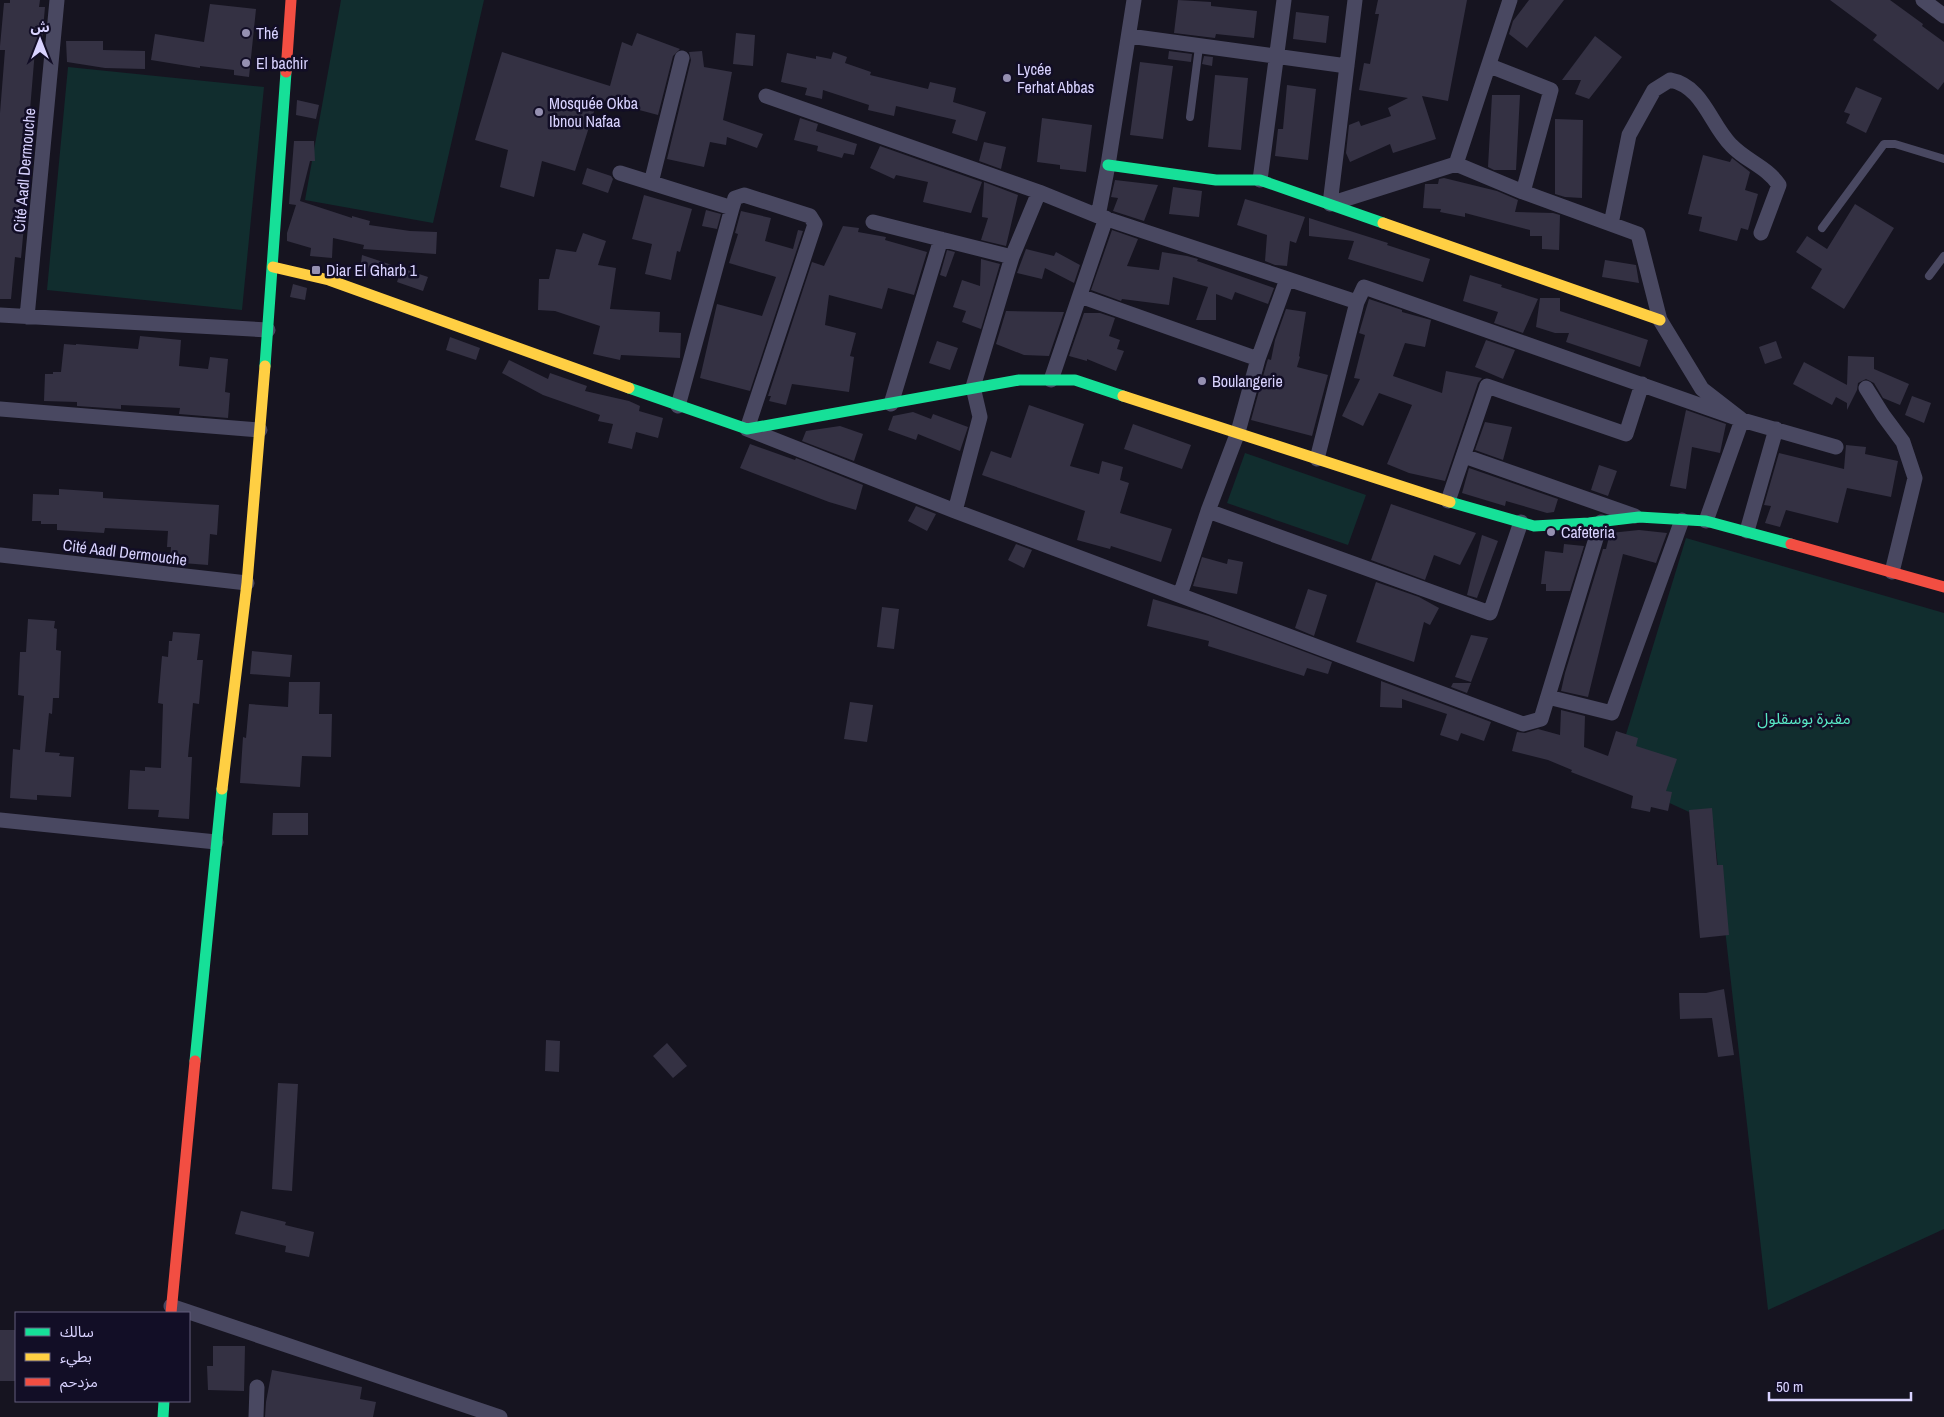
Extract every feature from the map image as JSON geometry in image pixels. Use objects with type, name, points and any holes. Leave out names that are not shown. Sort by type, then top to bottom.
[{"type":"street","name":"Cité Aadl Dermouche","points":[[28,317],[57,0]]},
{"type":"street","points":[[171,1310],[216,842],[247,583],[273,267],[291,0]]},
{"type":"street","points":[[1051,380],[1080,296],[1102,217],[1108,165],[1134,0]]},
{"type":"street","points":[[1260,180],[1284,0]]},
{"type":"street","points":[[1330,204],[1355,0]]},
{"type":"street","points":[[1456,164],[1490,66],[1510,0]]},
{"type":"street","points":[[1923,0],[1944,16]]},
{"type":"street","points":[[1128,36],[1347,66]]},
{"type":"street","points":[[651,183],[682,58]]},
{"type":"street","points":[[1490,66],[1551,90],[1523,192]]},
{"type":"street","points":[[1611,224],[1629,135],[1654,90],[1670,80],[1680,82],[1694,92],[1732,146],[1772,175],[1779,185],[1761,234]]},
{"type":"street","points":[[766,96],[1039,192],[1102,217],[1357,302]]},
{"type":"street","points":[[1330,204],[1456,164],[1523,192],[1638,234],[1660,320],[1702,389],[1742,420]]},
{"type":"street","points":[[1108,165],[1216,180],[1260,180],[1660,320]]},
{"type":"street","points":[[620,173],[732,208]]},
{"type":"street","points":[[955,510],[980,417],[973,387],[1012,257],[1039,192]]},
{"type":"street","points":[[678,406],[735,198],[744,195],[810,216],[815,224],[747,429]]},
{"type":"street","points":[[872,222],[1012,257]]},
{"type":"street","points":[[891,404],[941,239]]},
{"type":"street","points":[[273,267],[329,280],[678,406],[747,429],[955,510],[1523,724],[1541,718],[1602,522]]},
{"type":"street","points":[[1180,595],[1208,510],[1238,432],[1258,359],[1287,279]]},
{"type":"street","points":[[1317,458],[1357,302],[1364,287],[1742,420],[1836,446]]},
{"type":"street","points":[[1080,296],[1258,359]]},
{"type":"street","points":[[0,315],[268,330]]},
{"type":"street","points":[[747,429],[1019,380],[1075,380],[1476,510],[1534,526],[1602,522],[1639,517],[1706,521],[1748,531],[1944,588]]},
{"type":"street","points":[[1448,501],[1487,386],[1626,434],[1642,384]]},
{"type":"street","points":[[1866,388],[1903,442],[1915,478],[1892,572]]},
{"type":"street","points":[[0,409],[260,430]]},
{"type":"street","points":[[1706,521],[1742,420]]},
{"type":"street","points":[[1748,531],[1776,429]]},
{"type":"street","points":[[1464,456],[1639,517]]},
{"type":"street","points":[[1208,510],[1490,613],[1521,522]]},
{"type":"street","points":[[1548,697],[1612,713],[1682,520]]},
{"type":"street","name":"Cité Aadl Dermouche","points":[[0,555],[247,583]]},
{"type":"street","points":[[0,820],[216,842]]},
{"type":"street","points":[[190,1316],[500,1417]]},
{"type":"street","points":[[256,1417],[257,1387]]},
{"type":"street","points":[[163,1417],[164,1402]]},
{"type":"lane","points":[[1190,117],[1199,47]]},
{"type":"lane","points":[[1822,228],[1884,144],[1895,144],[1944,159]]},
{"type":"lane","points":[[1930,276],[1944,256]]},
{"type":"green space","points":[[341,0],[484,0],[433,223],[305,200]]},
{"type":"green space","points":[[68,67],[264,87],[242,310],[47,290]]},
{"type":"green space","points":[[1245,453],[1366,495],[1348,545],[1227,503]]},
{"type":"green space","name":"مقبرة بوسقلول","points":[[1686,538],[1944,613],[1944,1229],[1768,1310],[1713,823],[1613,777]]},
{"type":"building","points":[[10,0],[40,0],[39,7],[45,7],[41,51],[35,50],[30,110],[36,111],[31,154],[25,154],[19,214],[25,215],[21,258],[15,257],[11,299],[0,299],[0,113],[5,50],[0,50],[0,46],[4,3],[10,3]]},
{"type":"building","points":[[1178,0],[1211,2],[1211,6],[1257,11],[1254,38],[1216,34],[1215,38],[1174,33]]},
{"type":"building","points":[[1378,0],[1467,0],[1448,101],[1422,96],[1436,139],[1393,153],[1390,144],[1350,162],[1346,153],[1349,125],[1359,121],[1361,126],[1391,116],[1388,108],[1408,98],[1359,90],[1364,63],[1370,64],[1379,14],[1375,14]]},
{"type":"building","points":[[1529,0],[1564,0],[1527,48],[1509,34],[1513,21]]},
{"type":"building","points":[[1830,0],[1890,0],[1923,24],[1922,26],[1944,42],[1944,82],[1938,90],[1873,40],[1877,35]]},
{"type":"building","points":[[210,4],[256,9],[249,77],[234,75],[234,70],[200,66],[200,68],[151,60],[155,34],[204,42]]},
{"type":"building","points":[[1296,12],[1329,16],[1326,43],[1293,39]]},
{"type":"building","name":"Mosquée Okba Ibnou Nafaa","points":[[637,33],[680,49],[673,56],[658,115],[598,99],[575,171],[542,161],[534,197],[500,187],[508,150],[475,140],[502,52],[610,86],[622,42],[632,46]]},
{"type":"building","points":[[736,33],[755,35],[753,66],[733,64]]},
{"type":"building","points":[[1595,36],[1622,57],[1589,99],[1575,94],[1581,80],[1562,80]]},
{"type":"building","points":[[66,41],[103,41],[103,50],[145,51],[145,69],[105,68],[67,62]]},
{"type":"building","points":[[702,51],[704,67],[732,72],[723,120],[763,134],[757,148],[727,137],[726,145],[710,142],[704,167],[667,159],[691,60],[689,52]]},
{"type":"building","points":[[1169,51],[1192,54],[1191,62],[1168,59]]},
{"type":"building","points":[[833,52],[847,57],[845,63],[871,72],[870,75],[928,89],[930,82],[956,88],[953,102],[986,112],[977,141],[952,133],[956,120],[896,106],[894,116],[868,110],[869,105],[823,90],[822,99],[805,95],[807,88],[781,82],[787,53],[816,59],[816,56],[831,59]]},
{"type":"building","points":[[1204,56],[1213,57],[1212,66],[1202,64]]},
{"type":"building","points":[[1140,62],[1173,66],[1163,139],[1130,135]]},
{"type":"building","points":[[1215,75],[1248,78],[1241,150],[1208,147]]},
{"type":"building","points":[[1287,85],[1316,89],[1308,160],[1275,156],[1278,129],[1283,129]]},
{"type":"building","points":[[1856,87],[1882,98],[1866,133],[1846,123],[1850,114],[1844,112]]},
{"type":"building","points":[[1492,95],[1520,95],[1516,170],[1494,170],[1488,167]]},
{"type":"building","points":[[297,100],[319,105],[316,119],[296,115]]},
{"type":"building","points":[[800,118],[818,124],[816,131],[857,144],[854,155],[844,153],[842,158],[817,151],[818,146],[794,140]]},
{"type":"building","points":[[1042,118],[1092,125],[1086,172],[1060,169],[1060,165],[1037,162]]},
{"type":"building","points":[[1555,119],[1583,120],[1582,198],[1565,197],[1555,194]]},
{"type":"building","points":[[294,141],[314,141],[315,161],[310,161],[300,201],[352,218],[352,216],[370,221],[369,225],[410,231],[437,232],[436,254],[363,249],[364,245],[333,238],[332,258],[310,256],[311,248],[287,241],[287,233],[296,205],[289,204]]},
{"type":"building","points":[[984,142],[1006,147],[1001,169],[979,161]]},
{"type":"building","points":[[880,146],[982,182],[971,213],[923,202],[928,182],[896,175],[894,179],[870,168]]},
{"type":"building","points":[[1703,155],[1730,162],[1732,158],[1750,172],[1745,190],[1758,194],[1748,230],[1741,228],[1737,241],[1699,231],[1702,217],[1688,214]]},
{"type":"building","points":[[587,168],[611,176],[613,179],[608,193],[582,184]]},
{"type":"building","points":[[1444,178],[1497,191],[1518,200],[1515,212],[1553,213],[1560,215],[1559,250],[1542,249],[1542,236],[1530,236],[1530,230],[1465,213],[1465,217],[1440,212],[1441,209],[1423,208],[1425,184],[1438,184],[1439,179]]},
{"type":"building","points":[[1115,180],[1158,185],[1144,221],[1113,211],[1118,198],[1111,197]]},
{"type":"building","points":[[984,182],[1018,195],[1006,246],[981,240],[988,218],[982,217]]},
{"type":"building","points":[[1173,187],[1202,191],[1199,217],[1169,214]]},
{"type":"building","points":[[644,195],[692,209],[680,252],[677,251],[671,280],[645,274],[652,244],[632,239]]},
{"type":"building","points":[[1245,199],[1305,217],[1296,243],[1290,241],[1287,266],[1275,265],[1265,261],[1267,235],[1237,225]]},
{"type":"building","points":[[1855,204],[1894,228],[1844,309],[1811,288],[1822,269],[1796,252],[1807,236],[1827,249]]},
{"type":"building","points":[[706,210],[721,214],[717,229],[702,226]]},
{"type":"building","points":[[741,211],[771,218],[765,241],[793,249],[798,230],[803,231],[750,391],[700,378],[717,304],[762,316],[776,277],[729,263],[738,234],[735,233]]},
{"type":"building","points":[[1309,218],[1388,243],[1387,245],[1430,259],[1423,282],[1348,259],[1354,241],[1309,236]]},
{"type":"building","points":[[843,226],[859,228],[858,232],[886,237],[885,240],[927,252],[914,295],[888,288],[882,309],[829,295],[825,325],[856,333],[850,356],[854,357],[849,392],[792,384],[786,405],[769,401],[771,396],[768,396],[812,262],[824,266]]},
{"type":"building","points":[[1112,230],[1138,239],[1127,266],[1159,270],[1162,252],[1187,256],[1274,288],[1268,304],[1235,292],[1232,300],[1216,294],[1216,320],[1196,320],[1208,287],[1173,277],[1169,305],[1122,299],[1121,301],[1091,290]]},
{"type":"building","points":[[583,233],[606,241],[598,265],[616,268],[610,309],[660,312],[659,332],[681,333],[680,358],[621,355],[620,360],[593,354],[600,326],[555,311],[538,310],[539,279],[549,279],[556,249],[576,252]]},
{"type":"building","points":[[1026,249],[1054,256],[1056,252],[1080,265],[1074,283],[1045,268],[1042,279],[1017,273]]},
{"type":"building","points":[[947,250],[955,252],[946,277],[940,275]]},
{"type":"building","points":[[362,255],[428,277],[423,291],[397,282],[399,276],[360,271]]},
{"type":"building","points":[[981,259],[1000,264],[981,329],[962,322],[966,311],[953,307],[962,280],[980,286]]},
{"type":"building","points":[[1605,260],[1636,265],[1639,283],[1602,277]]},
{"type":"building","points":[[1470,275],[1538,299],[1523,333],[1494,323],[1498,312],[1463,301]]},
{"type":"building","points":[[293,284],[307,288],[305,300],[290,297]]},
{"type":"building","points":[[1540,298],[1560,298],[1560,311],[1648,340],[1640,367],[1566,342],[1569,333],[1555,333],[1536,327]]},
{"type":"building","points":[[1369,299],[1402,310],[1402,312],[1431,320],[1425,347],[1405,343],[1393,376],[1442,393],[1446,371],[1482,378],[1478,383],[1445,481],[1409,473],[1387,464],[1412,405],[1379,393],[1363,426],[1342,416],[1360,379],[1354,378],[1365,335],[1359,333]]},
{"type":"building","points":[[1286,309],[1306,312],[1297,367],[1328,375],[1312,436],[1251,420],[1267,362],[1268,359],[1271,360],[1275,340]]},
{"type":"building","points":[[1006,311],[1064,312],[1049,356],[1024,355],[996,344]]},
{"type":"building","points":[[1084,313],[1100,313],[1115,318],[1109,336],[1120,340],[1117,349],[1124,351],[1116,371],[1087,359],[1087,361],[1069,356]]},
{"type":"building","points":[[140,336],[181,340],[179,366],[208,369],[210,357],[228,359],[225,392],[230,393],[228,418],[179,414],[180,408],[121,405],[121,409],[77,406],[77,402],[44,401],[45,374],[61,372],[64,344],[138,349]]},
{"type":"building","points":[[450,337],[480,348],[476,360],[446,350]]},
{"type":"building","points":[[1486,340],[1515,350],[1503,379],[1475,367]]},
{"type":"building","points":[[937,341],[958,348],[950,370],[929,363]]},
{"type":"building","points":[[1776,341],[1782,358],[1765,364],[1759,347]]},
{"type":"building","points":[[1848,356],[1874,357],[1874,369],[1909,384],[1900,405],[1883,398],[1874,383],[1866,379],[1858,383],[1857,390],[1847,410],[1847,403],[1836,397],[1832,405],[1793,384],[1804,362],[1847,385]]},
{"type":"building","points":[[509,360],[548,379],[550,373],[587,386],[585,391],[629,401],[640,406],[639,411],[663,418],[658,438],[636,432],[632,449],[608,443],[613,424],[598,421],[600,415],[543,395],[502,373]]},
{"type":"building","points":[[1912,396],[1931,403],[1924,423],[1905,415]]},
{"type":"building","points":[[1029,405],[1084,424],[1070,466],[1099,474],[1102,461],[1123,467],[1120,480],[1129,483],[1120,513],[1172,529],[1161,562],[1111,546],[1110,549],[1077,540],[1085,511],[982,475],[991,451],[1011,458]]},
{"type":"building","points":[[1686,410],[1726,424],[1720,453],[1692,447],[1686,489],[1670,486]]},
{"type":"building","points":[[913,412],[931,419],[933,414],[968,427],[960,451],[918,434],[916,440],[888,430],[893,416]]},
{"type":"building","points":[[1485,422],[1512,427],[1503,460],[1475,450]]},
{"type":"building","points":[[1133,424],[1191,445],[1182,469],[1124,449]]},
{"type":"building","points":[[840,426],[863,434],[854,461],[802,441],[806,431]]},
{"type":"building","points":[[750,444],[795,460],[796,458],[863,485],[856,510],[829,502],[740,468]]},
{"type":"building","points":[[1846,445],[1866,447],[1865,454],[1898,461],[1891,497],[1847,488],[1838,523],[1786,510],[1780,527],[1765,523],[1771,506],[1764,505],[1779,453],[1844,469]]},
{"type":"building","points":[[1599,465],[1617,471],[1608,496],[1591,490]]},
{"type":"building","points":[[1469,468],[1558,499],[1554,512],[1547,513],[1506,501],[1505,506],[1462,493]]},
{"type":"building","points":[[59,489],[103,492],[103,498],[219,505],[217,535],[210,534],[208,565],[170,562],[171,547],[167,547],[168,531],[105,528],[104,533],[57,530],[57,524],[41,524],[41,521],[32,521],[33,494],[59,495]]},
{"type":"building","points":[[1391,504],[1476,533],[1460,565],[1434,555],[1425,580],[1371,560]]},
{"type":"building","points":[[916,506],[936,514],[927,531],[908,521]]},
{"type":"building","points":[[1639,530],[1667,533],[1656,563],[1623,554],[1588,697],[1561,691],[1603,549],[1606,549],[1610,533]]},
{"type":"building","points":[[1482,535],[1498,541],[1477,598],[1467,595]]},
{"type":"building","points":[[1016,544],[1032,550],[1024,568],[1008,560]]},
{"type":"building","points":[[1564,544],[1584,546],[1570,591],[1546,591],[1546,584],[1541,584],[1545,551],[1563,553]]},
{"type":"building","points":[[1202,557],[1227,564],[1228,559],[1243,562],[1237,594],[1193,586]]},
{"type":"building","points":[[1376,582],[1419,597],[1439,608],[1430,625],[1424,622],[1414,662],[1356,642]]},
{"type":"building","points":[[1308,589],[1327,595],[1314,636],[1295,628]]},
{"type":"building","points":[[1153,599],[1209,616],[1332,662],[1328,674],[1307,668],[1304,676],[1208,646],[1209,641],[1147,626]]},
{"type":"building","points":[[882,607],[899,609],[894,649],[877,647]]},
{"type":"building","points":[[28,619],[55,621],[54,628],[57,629],[56,650],[61,651],[59,698],[53,698],[52,714],[49,713],[45,752],[60,753],[59,756],[74,757],[71,797],[37,795],[37,800],[10,798],[13,749],[20,750],[24,696],[18,695],[20,652],[26,652]]},
{"type":"building","points":[[173,632],[200,634],[197,660],[203,660],[199,704],[193,703],[188,757],[192,757],[189,819],[158,817],[159,810],[128,809],[130,770],[145,771],[145,767],[161,768],[163,704],[158,703],[162,656],[168,657],[169,641],[172,641]]},
{"type":"building","points":[[1471,635],[1488,638],[1471,682],[1455,677]]},
{"type":"building","points":[[252,651],[292,655],[290,677],[250,674]]},
{"type":"building","points":[[1381,681],[1491,722],[1484,741],[1461,733],[1458,741],[1440,735],[1447,714],[1402,699],[1402,708],[1380,707]]},
{"type":"building","points":[[289,682],[320,682],[319,714],[332,714],[331,757],[302,756],[300,787],[240,783],[243,737],[246,738],[249,704],[288,707]]},
{"type":"building","points":[[1453,683],[1471,683],[1467,693],[1451,687]]},
{"type":"building","points":[[850,702],[873,705],[867,742],[844,739]]},
{"type":"building","points":[[1561,710],[1585,716],[1584,747],[1608,756],[1616,731],[1638,738],[1636,746],[1677,759],[1666,791],[1672,792],[1668,811],[1651,807],[1650,812],[1631,808],[1633,796],[1571,772],[1572,770],[1548,760],[1512,751],[1517,732],[1525,733],[1538,729],[1560,735]]},
{"type":"building","points":[[1712,808],[1717,865],[1723,865],[1729,935],[1700,938],[1689,810]]},
{"type":"building","points":[[273,813],[308,813],[308,835],[272,835]]},
{"type":"building","points":[[1724,989],[1734,1055],[1718,1057],[1712,1018],[1680,1019],[1679,993],[1706,993]]},
{"type":"building","points":[[546,1040],[560,1041],[559,1072],[545,1071]]},
{"type":"building","points":[[667,1043],[687,1066],[673,1078],[653,1056]]},
{"type":"building","points":[[278,1083],[298,1084],[292,1191],[272,1189]]},
{"type":"building","points":[[241,1211],[286,1222],[285,1225],[314,1232],[309,1257],[285,1252],[286,1246],[235,1234]]},
{"type":"building","points":[[0,1330],[15,1330],[15,1381],[0,1381]]},
{"type":"building","points":[[213,1346],[245,1346],[244,1391],[208,1390],[207,1366],[213,1366]]},
{"type":"building","points":[[272,1370],[362,1387],[360,1399],[376,1402],[373,1417],[265,1417]]},
{"type":"traffic: fast","points":[[265,366],[286,72]]},
{"type":"traffic: fast","points":[[1108,165],[1216,180],[1260,180],[1383,223]]},
{"type":"traffic: fast","points":[[629,388],[747,429],[1019,380],[1075,380],[1123,396]]},
{"type":"traffic: fast","points":[[1450,502],[1534,526],[1589,523],[1639,517],[1706,521],[1791,544]]},
{"type":"traffic: fast","points":[[195,1061],[222,789]]},
{"type":"traffic: fast","points":[[163,1417],[164,1402]]},
{"type":"traffic: slow","points":[[1383,223],[1660,320]]},
{"type":"traffic: slow","points":[[273,267],[329,280],[629,388]]},
{"type":"traffic: slow","points":[[222,789],[247,583],[265,366]]},
{"type":"traffic: slow","points":[[1123,396],[1450,502]]},
{"type":"traffic: jam","points":[[286,72],[291,0]]},
{"type":"traffic: jam","points":[[1791,544],[1944,587]]},
{"type":"traffic: jam","points":[[171,1312],[195,1061]]},
{"type":"place","name":"Thé","points":[[246,33]]},
{"type":"place","name":"El bachir","points":[[246,63]]},
{"type":"place","name":"Lycée Ferhat Abbas","points":[[1007,78]]},
{"type":"place","name":"Mosquée Okba Ibnou Nafaa","points":[[539,112]]},
{"type":"place","name":"Diar El Gharb 1","points":[[316,270]]},
{"type":"place","name":"Boulangerie","points":[[1202,381]]},
{"type":"place","name":"Cafeteria","points":[[1551,532]]}]
